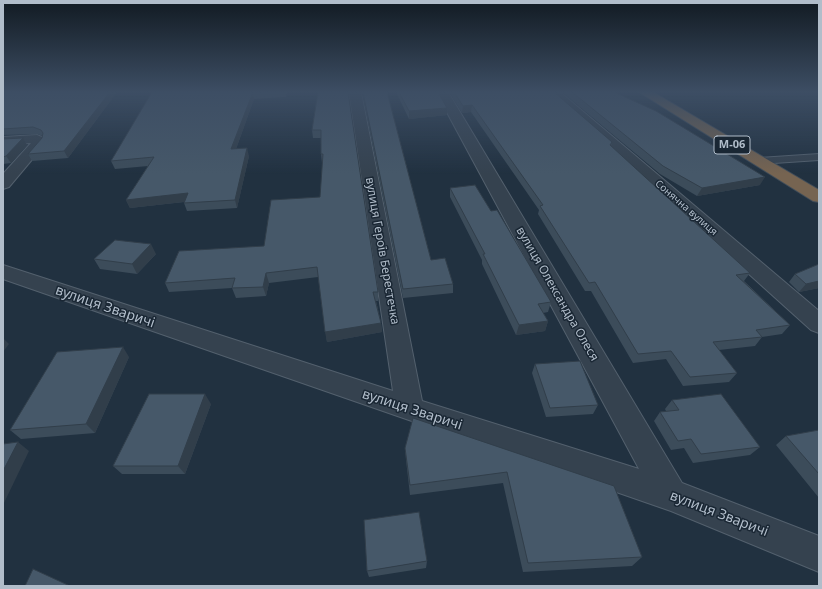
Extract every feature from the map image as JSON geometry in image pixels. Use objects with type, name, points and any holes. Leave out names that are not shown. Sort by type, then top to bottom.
[{"type":"highway","name":"М-06","points":[[690,119],[819,198]]},
{"type":"street","name":"вулиця Героїв Берестечка","points":[[360,119],[410,410]]},
{"type":"street","name":"вулиця Олександра Олеся","points":[[458,119],[671,495]]},
{"type":"street","name":"Сонячна вулиця","points":[[585,119],[819,324]]},
{"type":"street","points":[[3,141],[37,139],[39,141],[3,184]]},
{"type":"street","name":"вулиця Зваричі","points":[[3,272],[410,410],[671,495],[819,554]]},
{"type":"lane","points":[[759,162],[819,157]]},
{"type":"building","points":[[3,119],[89,119],[64,151],[28,154],[42,138],[43,133],[41,130],[33,127],[3,129]]},
{"type":"building","points":[[136,119],[242,119],[231,149],[247,148],[235,200],[184,203],[188,193],[126,200],[154,157],[111,161]]},
{"type":"building","points":[[314,119],[352,119],[378,292],[373,292],[381,323],[325,332],[317,267],[266,273],[263,287],[232,288],[235,278],[165,283],[179,251],[264,246],[271,200],[320,197],[323,154],[321,154],[321,130],[312,130]]},
{"type":"building","points":[[369,119],[394,119],[431,260],[445,258],[453,284],[403,289]]},
{"type":"building","points":[[482,119],[586,119],[612,142],[610,145],[750,273],[736,275],[790,325],[756,330],[762,337],[713,342],[737,373],[690,377],[671,351],[638,354],[595,282],[589,283],[540,206],[543,205]]},
{"type":"building","points":[[606,119],[670,119],[765,177],[702,188],[663,166]]},
{"type":"building","points":[[23,138],[6,156],[3,157],[3,139]]},
{"type":"building","points":[[475,185],[491,211],[497,210],[551,302],[538,304],[548,321],[519,325],[483,254],[485,254],[450,188]]},
{"type":"building","points":[[115,240],[151,244],[132,264],[94,259]]},
{"type":"building","points":[[819,264],[819,281],[806,284],[795,274]]},
{"type":"building","points":[[123,347],[86,424],[10,430],[57,352]]},
{"type":"building","points":[[580,361],[598,405],[550,408],[535,364]]},
{"type":"building","points":[[149,394],[205,394],[178,466],[113,466]]},
{"type":"building","points":[[721,394],[760,447],[701,454],[691,439],[678,441],[660,412],[679,410],[672,400]]},
{"type":"building","points":[[413,418],[614,486],[642,557],[528,563],[507,472],[410,485],[405,448]]},
{"type":"building","points":[[819,430],[819,474],[786,436]]},
{"type":"building","points":[[18,442],[3,471],[3,444]]},
{"type":"building","points":[[419,512],[427,561],[367,571],[364,520]]},
{"type":"building","points":[[33,569],[70,586],[25,586]]}]
